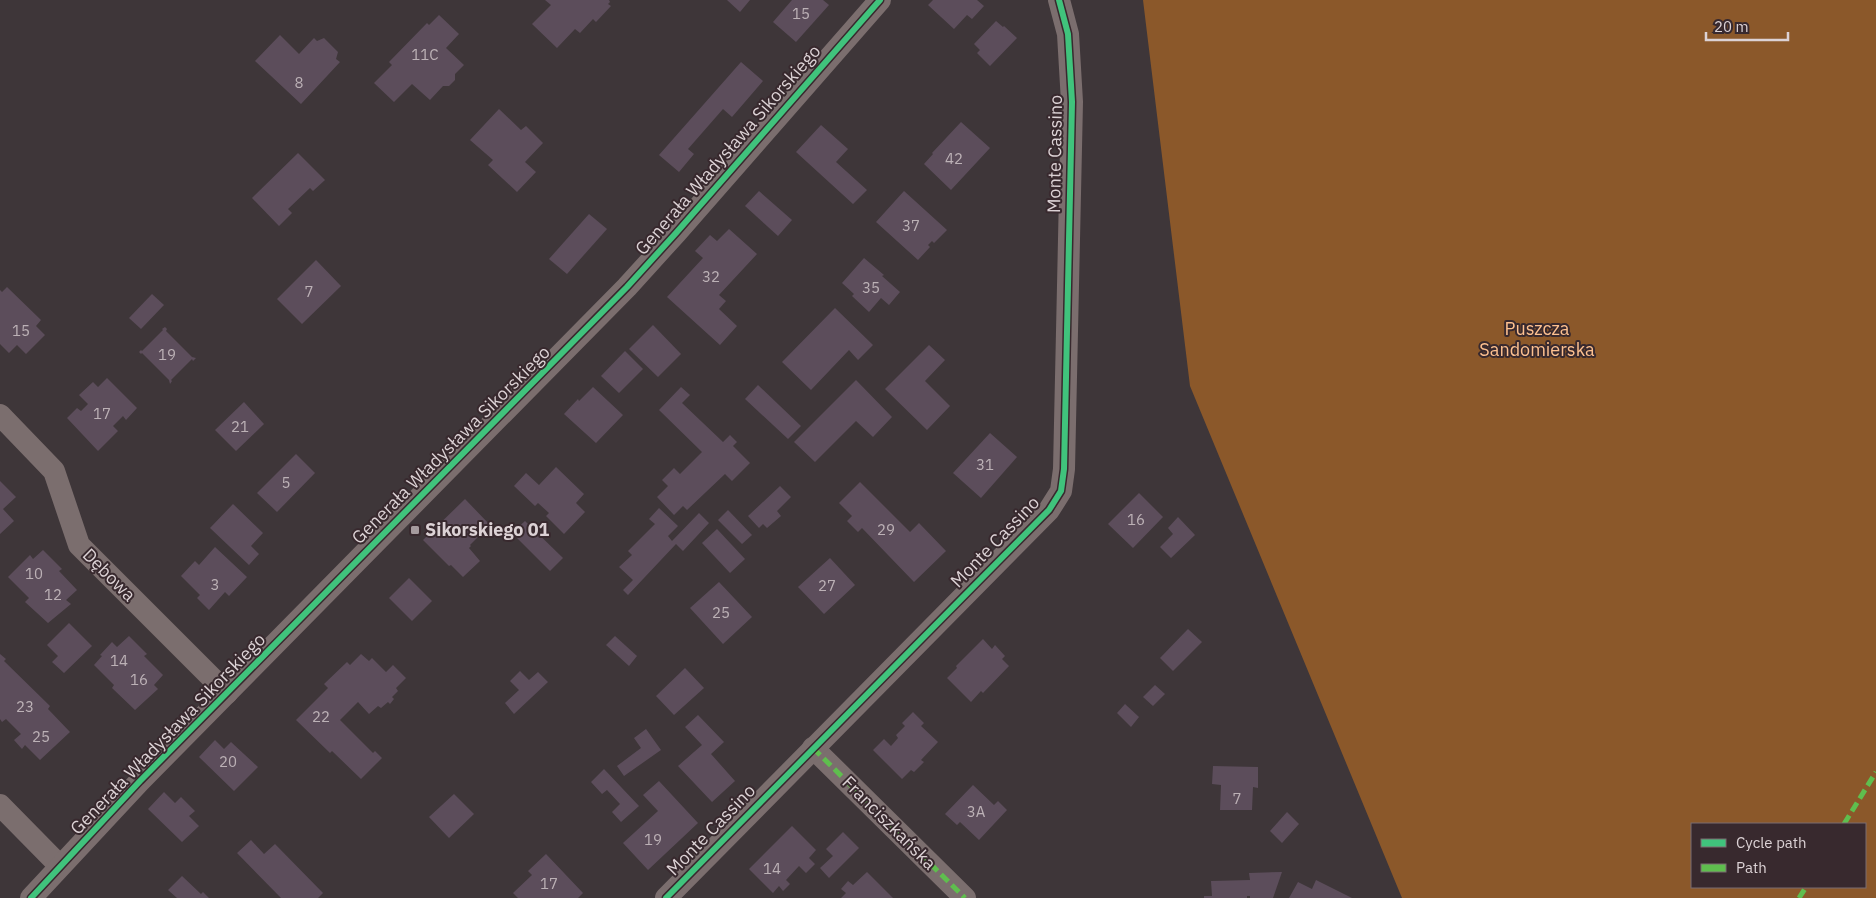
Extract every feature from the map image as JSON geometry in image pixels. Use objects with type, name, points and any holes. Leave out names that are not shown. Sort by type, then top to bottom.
[{"type":"street","name":"Generała Władysława Sikorskiego","points":[[31,898],[140,781],[627,287],[880,0]]},
{"type":"street","name":"Monte Cassino","points":[[666,898],[1049,510],[1061,491],[1064,469],[1072,102],[1068,34],[1059,0]]},
{"type":"street","name":"Dębowa","points":[[0,415],[54,471],[79,545],[227,694]]},
{"type":"street","name":"Franciszkańska","points":[[814,748],[965,898]]},
{"type":"street","points":[[0,805],[60,866]]},
{"type":"green space","name":"Puszcza Sandomierska","points":[[1143,0],[1876,0],[1876,898],[1402,898],[1190,386]]},
{"type":"building","points":[[545,0],[609,0],[608,4],[611,6],[596,22],[593,19],[580,33],[575,29],[557,48],[532,24],[551,5]]},
{"type":"building","points":[[727,0],[750,0],[740,12]]},
{"type":"building","points":[[792,0],[823,0],[829,5],[796,42],[773,22]]},
{"type":"building","points":[[933,0],[977,0],[984,6],[972,19],[967,15],[954,29],[928,5]]},
{"type":"building","points":[[439,15],[459,34],[446,48],[464,65],[455,74],[455,80],[449,86],[443,86],[430,100],[412,84],[394,102],[374,83],[392,65],[389,62],[427,23],[429,25]]},
{"type":"building","points":[[996,21],[1017,38],[990,66],[977,53],[980,50],[974,44]]},
{"type":"building","points":[[280,35],[299,54],[314,38],[317,41],[324,38],[338,52],[336,59],[340,62],[301,104],[255,61]]},
{"type":"building","points":[[741,62],[763,81],[732,117],[723,109],[688,149],[694,154],[679,172],[659,155]]},
{"type":"building","points":[[499,109],[521,130],[526,126],[543,143],[525,162],[536,172],[517,192],[488,165],[493,160],[470,140]]},
{"type":"building","points":[[961,122],[990,148],[951,190],[924,164]]},
{"type":"building","points":[[821,125],[848,149],[836,162],[867,190],[853,204],[796,152]]},
{"type":"building","points":[[298,153],[325,180],[313,191],[310,188],[288,209],[292,213],[279,226],[252,198]]},
{"type":"building","points":[[759,191],[792,220],[778,236],[745,206]]},
{"type":"building","points":[[904,191],[947,230],[934,243],[932,241],[928,245],[930,247],[918,260],[876,222]]},
{"type":"building","points":[[589,214],[607,229],[567,274],[549,259]]},
{"type":"building","points":[[729,229],[757,254],[719,295],[726,301],[719,309],[737,326],[720,345],[667,297],[703,258],[695,251],[710,235],[717,241]]},
{"type":"building","points":[[864,258],[900,292],[889,305],[881,298],[869,312],[852,296],[854,294],[842,283]]},
{"type":"building","points":[[316,260],[341,286],[302,324],[277,299]]},
{"type":"building","points":[[7,287],[41,320],[36,326],[45,335],[26,354],[17,345],[9,353],[0,344],[0,290],[2,292]]},
{"type":"building","points":[[152,294],[164,305],[141,329],[129,318]]},
{"type":"building","points":[[835,308],[873,345],[858,360],[849,350],[811,390],[782,362]]},
{"type":"building","points":[[653,325],[681,354],[658,377],[629,349]]},
{"type":"building","points":[[165,327],[166,331],[192,357],[196,358],[193,361],[192,359],[171,380],[170,384],[169,380],[139,352]]},
{"type":"building","points":[[929,345],[945,360],[925,381],[950,406],[927,430],[885,389]]},
{"type":"building","points":[[625,351],[643,369],[619,393],[601,376]]},
{"type":"building","points":[[107,378],[137,408],[126,420],[123,416],[113,426],[118,431],[98,451],[67,418],[77,408],[81,411],[88,404],[79,395],[93,382],[98,387]]},
{"type":"building","points":[[856,380],[892,417],[873,437],[856,421],[815,462],[794,442]]},
{"type":"building","points":[[758,385],[801,426],[788,439],[745,399]]},
{"type":"building","points":[[593,387],[623,415],[596,443],[564,414]]},
{"type":"building","points":[[681,387],[690,395],[682,403],[723,442],[730,435],[737,442],[733,446],[750,463],[732,481],[725,474],[687,510],[683,506],[674,515],[657,497],[668,486],[662,480],[674,468],[680,474],[702,452],[659,410]]},
{"type":"building","points":[[244,402],[264,424],[236,451],[215,430]]},
{"type":"building","points":[[990,433],[1017,457],[981,498],[953,473]]},
{"type":"building","points":[[296,454],[315,473],[277,512],[257,493]]},
{"type":"building","points":[[556,467],[584,494],[576,503],[585,512],[564,534],[546,516],[549,513],[538,503],[535,506],[514,486],[526,473],[539,485]]},
{"type":"building","points":[[0,481],[16,497],[3,509],[14,521],[0,534]]},
{"type":"building","points":[[860,482],[910,532],[919,523],[946,551],[914,582],[862,528],[858,532],[847,521],[852,516],[839,503]]},
{"type":"building","points":[[780,486],[791,497],[777,511],[781,516],[767,528],[763,524],[759,528],[748,516]]},
{"type":"building","points":[[1139,493],[1163,517],[1133,548],[1108,524]]},
{"type":"building","points":[[465,499],[490,525],[470,545],[469,548],[480,561],[463,577],[423,540]]},
{"type":"building","points":[[233,504],[263,533],[251,546],[259,554],[249,565],[210,528]]},
{"type":"building","points":[[659,508],[678,526],[668,536],[672,541],[699,513],[709,523],[683,551],[676,544],[628,595],[623,590],[633,580],[619,567],[632,555],[628,551],[655,524],[649,519]]},
{"type":"building","points":[[728,510],[752,535],[742,544],[718,520]]},
{"type":"building","points":[[1178,517],[1195,535],[1171,558],[1160,547],[1173,534],[1168,528]]},
{"type":"building","points":[[525,521],[563,558],[550,571],[512,533]]},
{"type":"building","points":[[717,529],[745,559],[730,573],[702,543]]},
{"type":"building","points":[[215,547],[247,577],[229,596],[225,592],[209,610],[197,598],[200,595],[181,576],[195,561],[199,565]]},
{"type":"building","points":[[43,550],[62,569],[59,571],[77,590],[66,600],[71,604],[48,623],[25,602],[29,598],[8,577],[30,555],[33,559]]},
{"type":"building","points":[[830,558],[855,585],[824,614],[798,587]]},
{"type":"building","points":[[409,578],[432,601],[412,621],[389,598]]},
{"type":"building","points":[[719,582],[752,617],[723,644],[690,608]]},
{"type":"building","points":[[69,623],[92,646],[64,673],[52,662],[58,656],[47,645]]},
{"type":"building","points":[[1188,629],[1202,642],[1173,671],[1160,658]]},
{"type":"building","points":[[129,636],[147,654],[144,656],[163,675],[154,685],[158,689],[135,710],[112,688],[114,685],[94,665],[112,642],[117,647]]},
{"type":"building","points":[[615,636],[637,656],[629,666],[606,645]]},
{"type":"building","points":[[983,639],[992,649],[995,645],[1005,656],[1002,659],[1009,666],[983,693],[981,691],[971,702],[947,678],[957,668],[956,666]]},
{"type":"building","points":[[0,654],[6,659],[4,661],[50,706],[48,709],[70,732],[40,760],[25,745],[22,749],[14,740],[21,734],[6,719],[2,722],[0,719]]},
{"type":"building","points":[[361,654],[369,661],[372,658],[386,672],[393,665],[406,678],[396,688],[398,691],[392,697],[394,699],[390,704],[388,702],[381,708],[378,706],[369,714],[358,702],[340,720],[373,753],[375,751],[382,758],[361,779],[332,751],[330,753],[296,720],[328,688],[324,684],[347,662],[350,665]]},
{"type":"building","points":[[685,668],[704,688],[674,715],[656,696]]},
{"type":"building","points":[[520,671],[529,680],[538,672],[548,682],[514,714],[505,703],[519,690],[510,681]]},
{"type":"building","points":[[1155,685],[1165,694],[1153,706],[1143,697]]},
{"type":"building","points":[[1125,704],[1139,717],[1131,727],[1117,713]]},
{"type":"building","points":[[913,712],[924,723],[921,726],[938,742],[921,760],[924,762],[914,772],[911,770],[902,779],[873,750],[884,739],[891,746],[898,738],[896,735],[905,726],[902,723]]},
{"type":"building","points":[[698,715],[724,742],[711,754],[735,781],[712,802],[678,766],[702,745],[685,727]]},
{"type":"building","points":[[646,729],[661,750],[624,776],[617,766],[641,748],[634,738]]},
{"type":"building","points":[[215,740],[224,749],[231,742],[258,767],[234,791],[199,757]]},
{"type":"building","points":[[1213,766],[1258,767],[1258,788],[1253,787],[1252,810],[1220,810],[1221,785],[1212,784]]},
{"type":"building","points":[[604,769],[639,806],[621,822],[612,812],[620,804],[607,790],[602,794],[591,782]]},
{"type":"building","points":[[659,781],[698,823],[648,870],[623,843],[658,811],[643,795]]},
{"type":"building","points":[[973,785],[994,805],[998,801],[1007,810],[979,840],[960,822],[957,825],[945,814]]},
{"type":"building","points":[[164,792],[175,803],[181,797],[195,811],[189,816],[199,826],[182,842],[148,809]]},
{"type":"building","points":[[454,794],[474,814],[449,838],[429,817]]},
{"type":"building","points":[[1287,812],[1299,824],[1282,843],[1270,831]]},
{"type":"building","points":[[792,826],[816,850],[809,858],[815,864],[806,873],[799,866],[786,880],[790,884],[783,891],[779,886],[773,893],[749,869]]},
{"type":"building","points":[[843,832],[859,848],[829,878],[820,868],[833,856],[826,849]]},
{"type":"building","points":[[251,840],[264,854],[275,844],[323,893],[318,898],[281,898],[237,853]]},
{"type":"building","points":[[546,854],[583,893],[578,898],[518,898],[513,893],[532,875],[528,871]]},
{"type":"building","points":[[867,872],[893,898],[841,898],[846,893],[841,889],[848,881],[853,885]]},
{"type":"building","points":[[1282,872],[1273,898],[1250,898],[1250,896],[1247,896],[1247,898],[1204,898],[1204,896],[1212,896],[1211,881],[1250,880],[1249,873]]},
{"type":"building","points":[[182,876],[201,894],[203,892],[209,898],[177,898],[168,890]]},
{"type":"building","points":[[1316,880],[1352,898],[1289,898],[1298,882],[1312,889]]},
{"type":"marked path","points":[[813,748],[965,898]]},
{"type":"marked path","points":[[1845,823],[1876,772]]},
{"type":"marked path","points":[[1799,898],[1805,888]]},
{"type":"cycle path","points":[[31,898],[140,781],[627,287],[880,0]]},
{"type":"cycle path","points":[[666,898],[1049,510],[1061,491],[1064,469],[1072,102],[1068,34],[1059,0]]},
{"type":"place","name":"Sikorskiego 01","points":[[415,530]]}]
